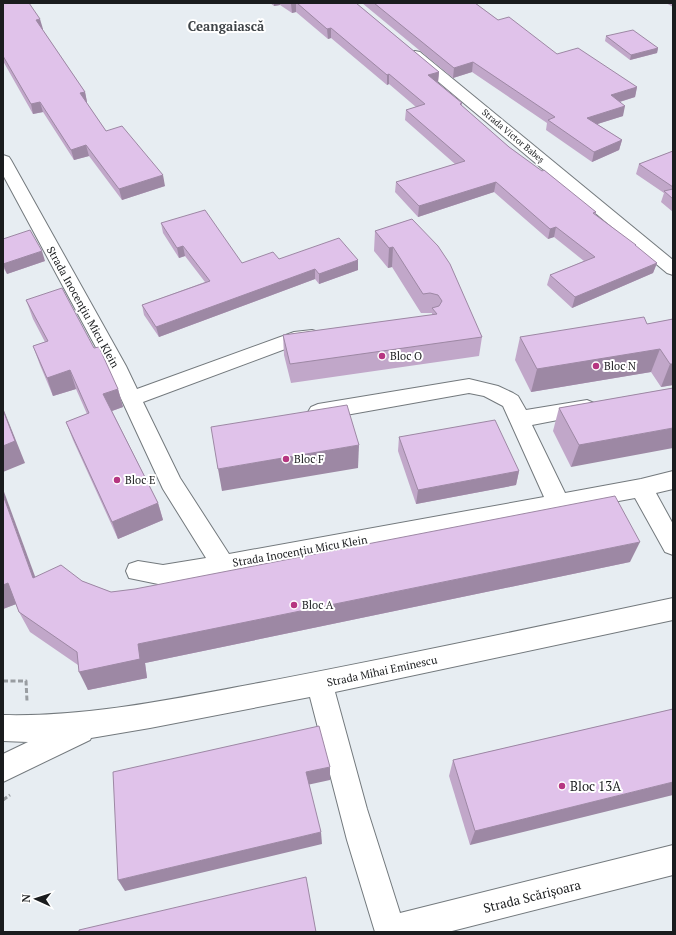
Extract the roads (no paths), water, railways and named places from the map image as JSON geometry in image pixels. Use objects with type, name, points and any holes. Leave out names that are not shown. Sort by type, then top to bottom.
[{"type":"street","name":"Strada Victor Babeș","points":[[407,48],[673,269]]},
{"type":"street","name":"Strada Inocențiu Micu Klein","points":[[3,160],[112,359],[171,483],[223,565],[641,488]]},
{"type":"street","points":[[132,399],[294,339],[334,334]]},
{"type":"street","points":[[296,416],[469,386],[490,390],[501,394],[511,402],[558,503]]},
{"type":"street","points":[[519,419],[603,405]]},
{"type":"street","points":[[673,480],[641,488],[673,545]]},
{"type":"street","points":[[138,571],[163,575],[223,565]]},
{"type":"street","name":"Strada Mihai Eminescu","points":[[3,728],[27,730],[90,726],[320,684],[673,609]]},
{"type":"street","points":[[320,684],[362,842],[390,932]]},
{"type":"street","name":"Strada Mihai Eminescu","points":[[3,768],[90,726]]},
{"type":"street","name":"Strada Scărișoara","points":[[390,932],[673,860]]},
{"type":"place","name":"Bloc O","points":[[382,356]]},
{"type":"place","name":"Bloc N","points":[[596,366]]},
{"type":"place","name":"Bloc F","points":[[286,459]]},
{"type":"place","name":"Bloc E","points":[[117,480]]},
{"type":"place","name":"Bloc A","points":[[294,605]]},
{"type":"place","name":"Bloc 13A","points":[[562,786]]},
{"type":"district","name":"Ceangaiască","points":[[226,26]]}]
